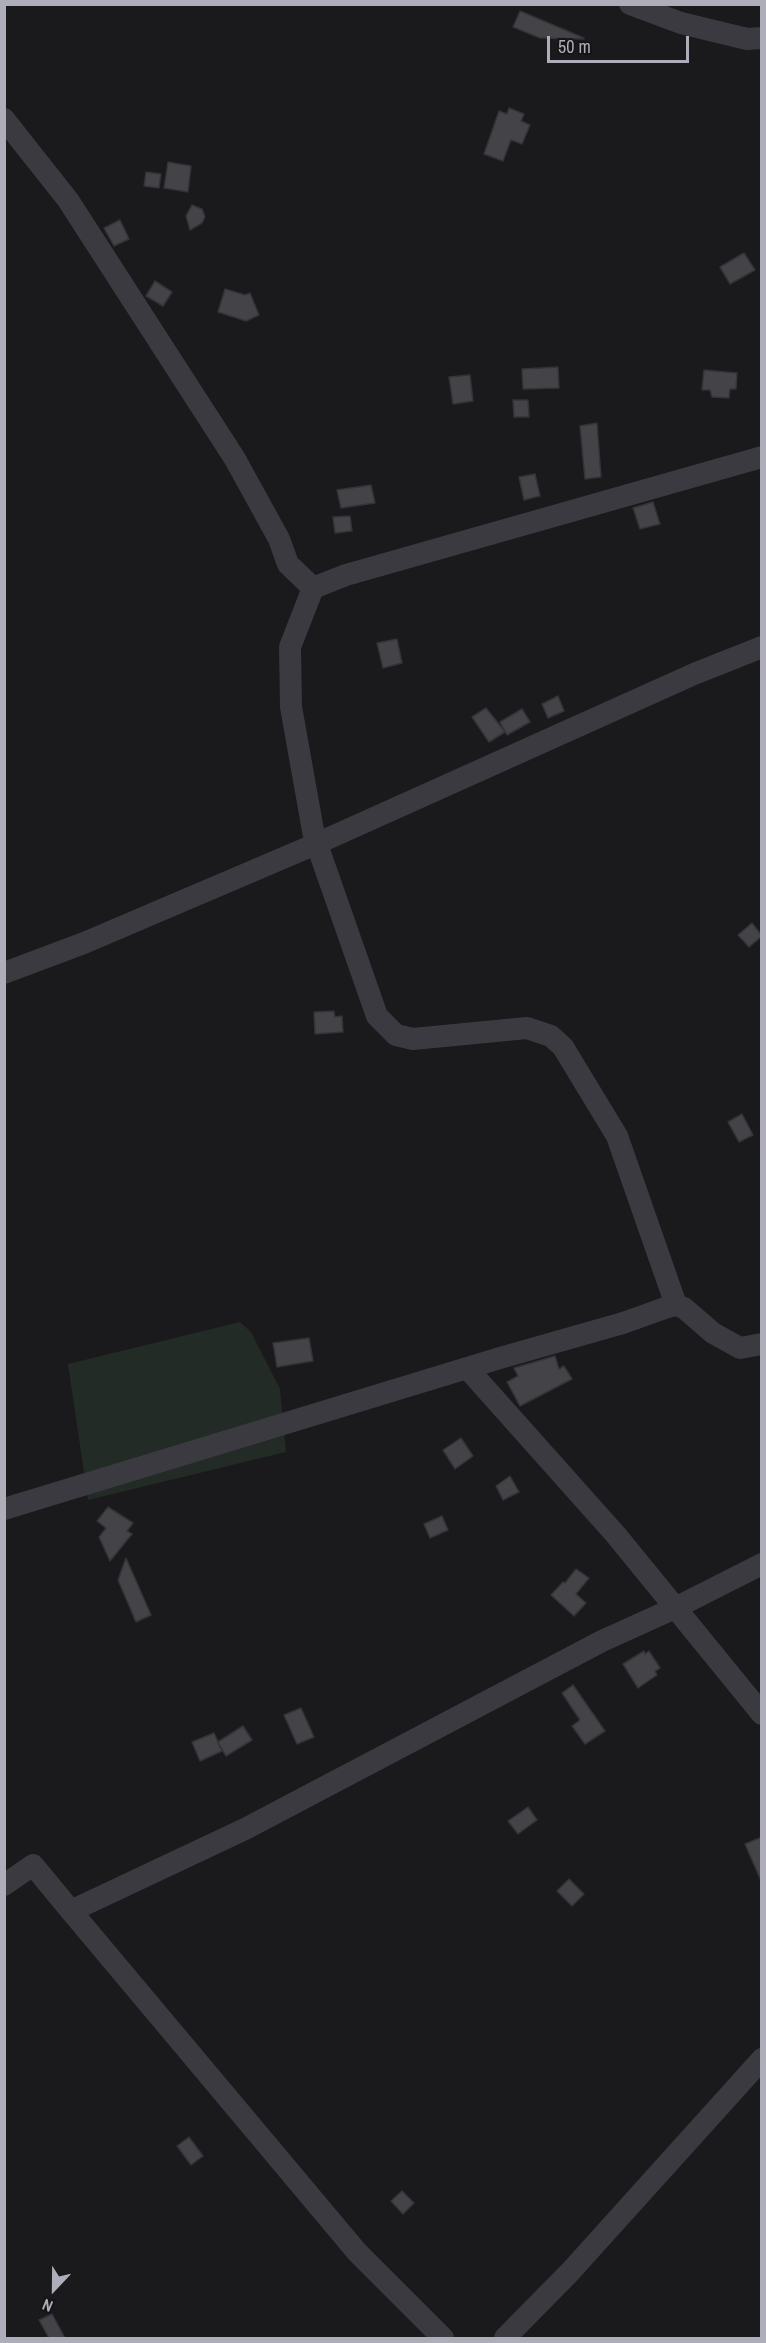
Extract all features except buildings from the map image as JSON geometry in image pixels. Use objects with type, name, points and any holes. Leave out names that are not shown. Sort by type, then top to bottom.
[{"type":"street","points":[[630,4],[681,23],[747,39],[762,38]]},
{"type":"street","points":[[4,119],[68,200],[235,459],[279,539],[288,564],[313,588]]},
{"type":"street","points":[[676,1305],[617,1136],[562,1047],[551,1036],[527,1029],[413,1039],[396,1035],[387,1029],[377,1016],[316,843],[291,707],[290,647],[313,588],[346,575],[762,457]]},
{"type":"street","points":[[4,973],[84,943],[316,843],[694,674],[762,647]]},
{"type":"street","points":[[4,1509],[676,1305],[684,1308],[712,1333],[740,1348],[762,1344]]},
{"type":"street","points":[[468,1369],[608,1526],[762,1714]]},
{"type":"street","points":[[71,1911],[245,1829],[602,1641],[675,1608],[762,1564]]},
{"type":"street","points":[[4,1885],[33,1865],[357,2252],[443,2338]]},
{"type":"street","points":[[505,2338],[570,2272],[762,2059]]},
{"type":"shaded area","points":[[240,1322],[251,1332],[280,1389],[286,1452],[88,1500],[68,1364]]}]
